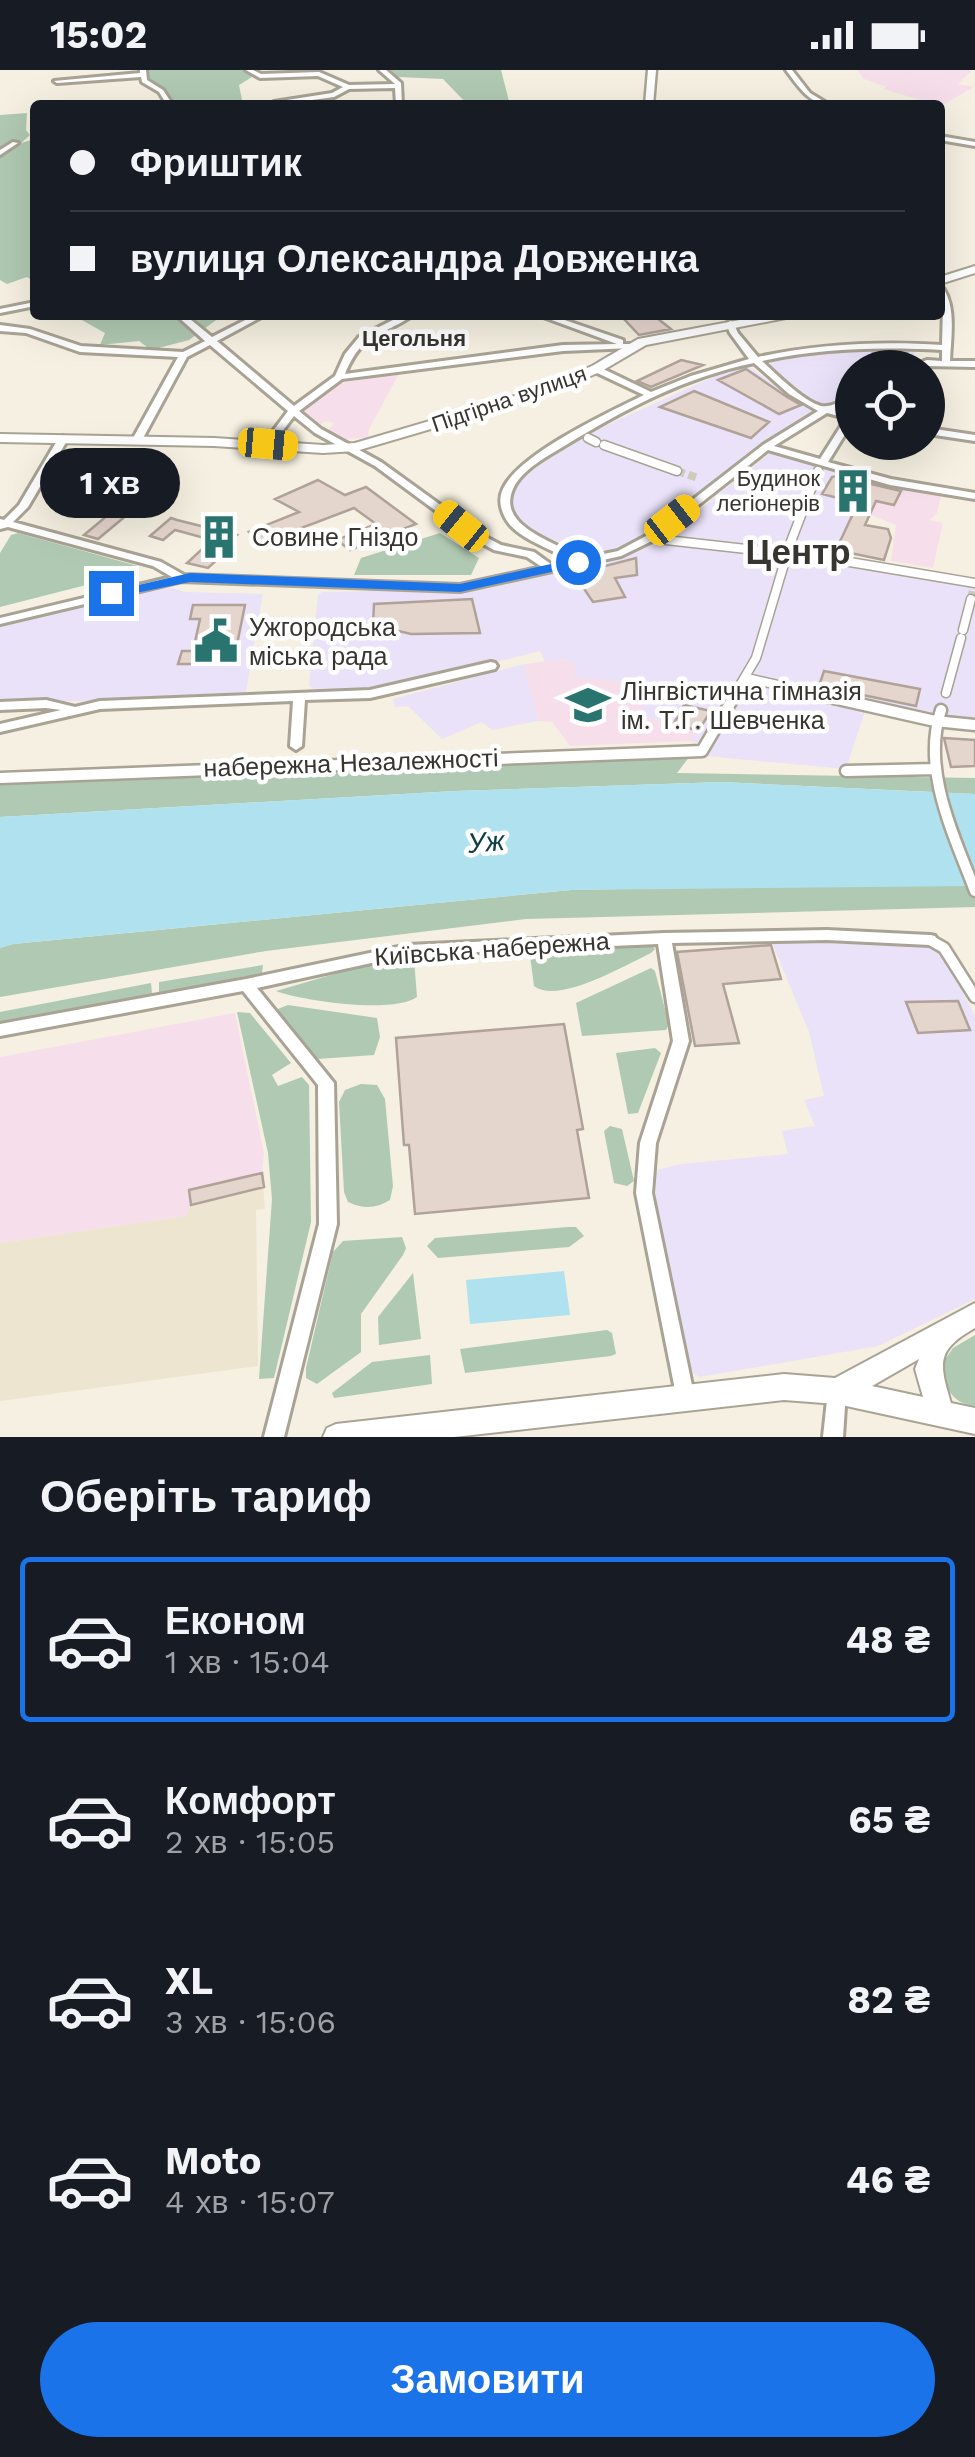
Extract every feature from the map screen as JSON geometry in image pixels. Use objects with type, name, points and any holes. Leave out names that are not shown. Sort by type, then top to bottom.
[{"type":"main road","points":[[945,281],[975,269]]},
{"type":"main road","name":"Підгірна вулиця","points":[[0,438],[344,448],[518,400],[596,369],[629,346],[729,320]]},
{"type":"main road","points":[[837,1392],[975,1315]]},
{"type":"main road","points":[[941,1414],[928,1369],[942,1335]]},
{"type":"main road","points":[[336,1437],[784,1387],[837,1392],[975,1421]]},
{"type":"street","points":[[249,70],[260,76],[319,74],[348,88]]},
{"type":"street","points":[[382,70],[398,86],[399,100]]},
{"type":"street","points":[[649,100],[652,70]]},
{"type":"street","points":[[789,70],[808,94],[819,100]]},
{"type":"street","points":[[57,81],[143,72],[144,81],[161,91],[167,100]]},
{"type":"street","points":[[293,100],[334,95],[348,88],[398,86]]},
{"type":"street","points":[[331,100],[334,95]]},
{"type":"street","points":[[945,139],[975,144]]},
{"type":"street","points":[[0,152],[15,142]]},
{"type":"street","points":[[945,301],[946,362],[975,364]]},
{"type":"street","points":[[0,311],[30,305]]},
{"type":"street","points":[[186,320],[344,448],[378,464],[478,537],[498,548],[530,554],[550,568]]},
{"type":"street","points":[[138,440],[184,355],[251,320]]},
{"type":"street","points":[[339,377],[348,354],[362,339],[399,320]]},
{"type":"street","points":[[556,320],[629,346]]},
{"type":"street","points":[[729,320],[733,336],[756,358],[807,402],[835,412]]},
{"type":"street","points":[[0,328],[27,331],[80,349],[184,355]]},
{"type":"street","points":[[578,562],[522,530],[508,515],[505,496],[516,478],[588,427],[653,396],[756,358],[842,345],[946,348]]},
{"type":"street","points":[[278,431],[294,411],[339,377],[544,350],[629,346]]},
{"type":"street","points":[[922,346],[923,350]]},
{"type":"street","points":[[596,369],[653,396]]},
{"type":"street","points":[[0,621],[182,578],[430,588],[475,586],[578,562],[638,546],[766,447],[835,407]]},
{"type":"street","points":[[945,434],[975,438]]},
{"type":"street","points":[[2,525],[29,499],[63,439]]},
{"type":"street","points":[[596,442],[677,471]]},
{"type":"street","points":[[835,444],[820,468],[790,544],[767,630],[746,678],[935,721],[975,725]]},
{"type":"street","points":[[766,447],[820,468],[975,496]]},
{"type":"street","points":[[2,525],[157,564],[182,578]]},
{"type":"street","points":[[666,540],[826,558],[973,588],[946,693]]},
{"type":"street","points":[[0,728],[72,709],[370,694],[491,666]]},
{"type":"street","name":"набережна Незалежності","points":[[0,778],[702,750],[729,698],[746,678]]},
{"type":"street","points":[[294,766],[299,698]]},
{"type":"street","points":[[0,706],[46,704],[72,709]]},
{"type":"street","points":[[941,710],[935,721],[936,773],[975,891]]},
{"type":"street","points":[[846,771],[936,773]]},
{"type":"street","name":"Київська набережна","points":[[0,1030],[246,985],[408,950],[664,938],[827,935],[930,940]]},
{"type":"street","points":[[664,938],[681,1041],[648,1143],[644,1192],[685,1396]]},
{"type":"street","points":[[930,940],[944,948],[975,998]]},
{"type":"street","points":[[246,985],[326,1083],[328,1224],[274,1437]]},
{"type":"street","points":[[832,1437],[837,1392]]},
{"type":"shaded area","points":[[857,70],[972,70],[958,84],[974,87],[945,104],[945,100],[921,100],[883,89],[887,87],[864,79]]},
{"type":"shaded area","points":[[894,348],[908,350],[835,350],[835,400],[821,405],[807,399],[771,366],[770,360],[812,350]]},
{"type":"shaded area","points":[[744,363],[812,412],[759,444],[630,547],[593,554],[536,534],[513,512],[510,502],[519,482],[548,458],[587,434]]},
{"type":"shaded area","points":[[400,372],[369,429],[368,438],[341,439],[327,431],[334,423],[326,421],[318,426],[302,411],[337,384]]},
{"type":"shaded area","points":[[769,454],[869,480],[832,560],[975,586],[975,720],[872,703],[865,711],[846,769],[706,756],[709,746],[691,741],[697,730],[644,716],[641,708],[618,699],[620,682],[573,677],[575,665],[564,659],[545,662],[540,651],[403,685],[358,692],[316,692],[309,685],[318,595],[322,592],[486,589],[637,552],[665,537]]},
{"type":"shaded area","points":[[883,487],[941,496],[937,513],[930,520],[943,523],[933,568],[891,561],[896,525],[868,514]]},
{"type":"shaded area","points":[[172,588],[185,592],[263,594],[245,697],[0,703],[0,625],[129,593]]},
{"type":"shaded area","name":"Лінгвістична гімназія ім. Т.Г. Шевченка","points":[[564,659],[576,666],[574,677],[620,682],[618,699],[641,702],[644,716],[698,731],[691,741],[570,746],[552,722],[538,721],[524,664]]},
{"type":"shaded area","points":[[524,664],[538,721],[492,730],[482,722],[442,739],[408,706],[395,707],[393,699]]},
{"type":"shaded area","points":[[771,940],[876,940],[935,947],[946,958],[975,1016],[975,1299],[878,1346],[700,1377],[688,1370],[649,1188],[653,1171],[681,1164],[788,1154],[782,1131],[815,1126],[804,1100],[824,1096],[809,1032]]},
{"type":"shaded area","points":[[235,1013],[264,1153],[262,1173],[191,1205],[186,1216],[0,1243],[0,1057]]},
{"type":"shaded area","points":[[262,1173],[265,1209],[256,1210],[258,1366],[0,1401],[0,1243],[185,1216],[189,1190]]},
{"type":"green space","points":[[149,70],[245,70],[252,77],[239,85],[242,100],[172,100],[165,90],[149,81]]},
{"type":"green space","points":[[387,70],[501,70],[509,100],[463,100],[443,79],[398,77]]},
{"type":"green space","points":[[27,113],[26,130],[30,135],[21,143],[30,140],[30,279],[7,284],[0,280],[0,115]]},
{"type":"green space","points":[[82,320],[216,320],[189,340],[151,350],[139,341],[100,345],[105,333]]},
{"type":"green space","points":[[18,533],[138,566],[137,572],[0,607],[0,553],[11,535]]},
{"type":"green space","points":[[440,533],[479,558],[471,575],[354,575],[361,558]]},
{"type":"green space","points":[[690,756],[677,773],[975,778],[975,794],[722,782],[455,791],[0,817],[0,782]]},
{"type":"green space","points":[[975,886],[975,907],[526,919],[266,951],[0,997],[0,948],[13,944],[571,890]]},
{"type":"green space","points":[[649,943],[655,949],[651,953],[592,981],[559,991],[534,986],[529,948]]},
{"type":"green space","points":[[399,955],[414,959],[417,997],[405,1002],[348,1004],[276,991]]},
{"type":"green space","points":[[263,965],[262,973],[159,993],[159,982]]},
{"type":"green space","points":[[651,968],[669,1024],[666,1030],[582,1036],[576,1003]]},
{"type":"green space","points":[[151,983],[152,994],[0,1023],[0,1012]]},
{"type":"green space","points":[[288,1005],[377,1018],[380,1037],[374,1055],[318,1059],[275,1010]]},
{"type":"green space","points":[[237,1012],[250,1013],[291,1063],[272,1075],[278,1086],[302,1077],[309,1085],[311,1222],[274,1378],[259,1379],[272,1199],[268,1153]]},
{"type":"green space","points":[[655,1048],[661,1053],[638,1113],[628,1114],[616,1053]]},
{"type":"green space","points":[[361,1084],[377,1085],[385,1099],[393,1186],[390,1200],[369,1207],[348,1202],[344,1192],[339,1102],[345,1090]]},
{"type":"green space","points":[[610,1126],[622,1129],[634,1181],[627,1186],[614,1183],[604,1131]]},
{"type":"green space","points":[[576,1227],[584,1236],[569,1247],[438,1258],[427,1246],[435,1238]]},
{"type":"green space","points":[[402,1237],[406,1248],[403,1255],[361,1314],[361,1352],[317,1384],[306,1378],[333,1252],[343,1241]]},
{"type":"green space","points":[[413,1273],[421,1339],[379,1345],[378,1317]]},
{"type":"green space","points":[[607,1330],[612,1333],[616,1354],[611,1356],[465,1373],[460,1349]]},
{"type":"green space","points":[[975,1335],[975,1406],[961,1402],[951,1393],[940,1367],[953,1348]]},
{"type":"green space","points":[[430,1355],[432,1384],[334,1398],[332,1393],[372,1362]]},
{"type":"water","name":"Уж","points":[[722,782],[975,794],[975,886],[571,890],[0,948],[0,817],[455,791]]},
{"type":"water","points":[[564,1271],[570,1315],[470,1324],[466,1280]]},
{"type":"building","points":[[625,320],[659,320],[671,329],[639,335]]},
{"type":"building","points":[[681,360],[703,365],[651,387],[637,381]]},
{"type":"building","points":[[746,369],[801,405],[779,414],[718,380]]},
{"type":"building","points":[[694,391],[769,422],[751,438],[660,407]]},
{"type":"building","points":[[832,477],[901,491],[894,505],[876,501],[865,525],[888,529],[891,538],[884,560],[836,550],[858,503],[822,494]]},
{"type":"building","points":[[318,480],[345,495],[366,487],[416,524],[350,550],[337,540],[376,524],[354,508],[262,543],[249,532],[299,512],[275,499]]},
{"type":"building","points":[[120,505],[134,509],[98,539],[84,535]]},
{"type":"building","name":"Совине Гніздо","points":[[171,518],[237,535],[223,548],[228,550],[208,568],[187,563],[212,540],[175,530],[163,540],[150,536]]},
{"type":"building","points":[[636,558],[637,575],[615,578],[625,597],[593,602],[574,574]]},
{"type":"building","points":[[472,599],[480,633],[411,634],[373,625],[374,604]]},
{"type":"building","name":"Ужгородська міська рада","points":[[193,605],[245,605],[233,664],[178,664],[182,651],[193,651],[200,619],[190,619]]},
{"type":"building","points":[[824,671],[920,689],[916,706],[819,686]]},
{"type":"building","points":[[684,705],[711,711],[698,731],[674,723]]},
{"type":"building","points":[[944,738],[975,740],[975,766],[951,767]]},
{"type":"building","points":[[771,945],[781,979],[723,984],[739,1043],[695,1046],[677,952]]},
{"type":"building","points":[[958,1001],[970,1030],[918,1033],[906,1002]]},
{"type":"building","points":[[564,1024],[583,1129],[577,1130],[589,1198],[415,1214],[409,1145],[404,1145],[396,1038]]},
{"type":"building","points":[[262,1173],[264,1187],[191,1205],[189,1190]]},
{"type":"tunnel","points":[[677,471],[698,478]]},
{"type":"tunnel","points":[[971,599],[973,589]]},
{"type":"place","name":"Будинок легіонерів","points":[[853,491]]},
{"type":"place","name":"Совине Гніздо","points":[[219,537]]},
{"type":"place","name":"Ужгородська міська рада","points":[[216,641]]},
{"type":"place","name":"Лінгвістична гімназія ім. Т.Г. Шевченка","points":[[588,705]]},
{"type":"district","name":"Цегольня","points":[[414,338]]},
{"type":"district","name":"Центр","points":[[798,552]]},
{"type":"route","points":[[111,593],[182,578],[460,588],[578,562]]}]
